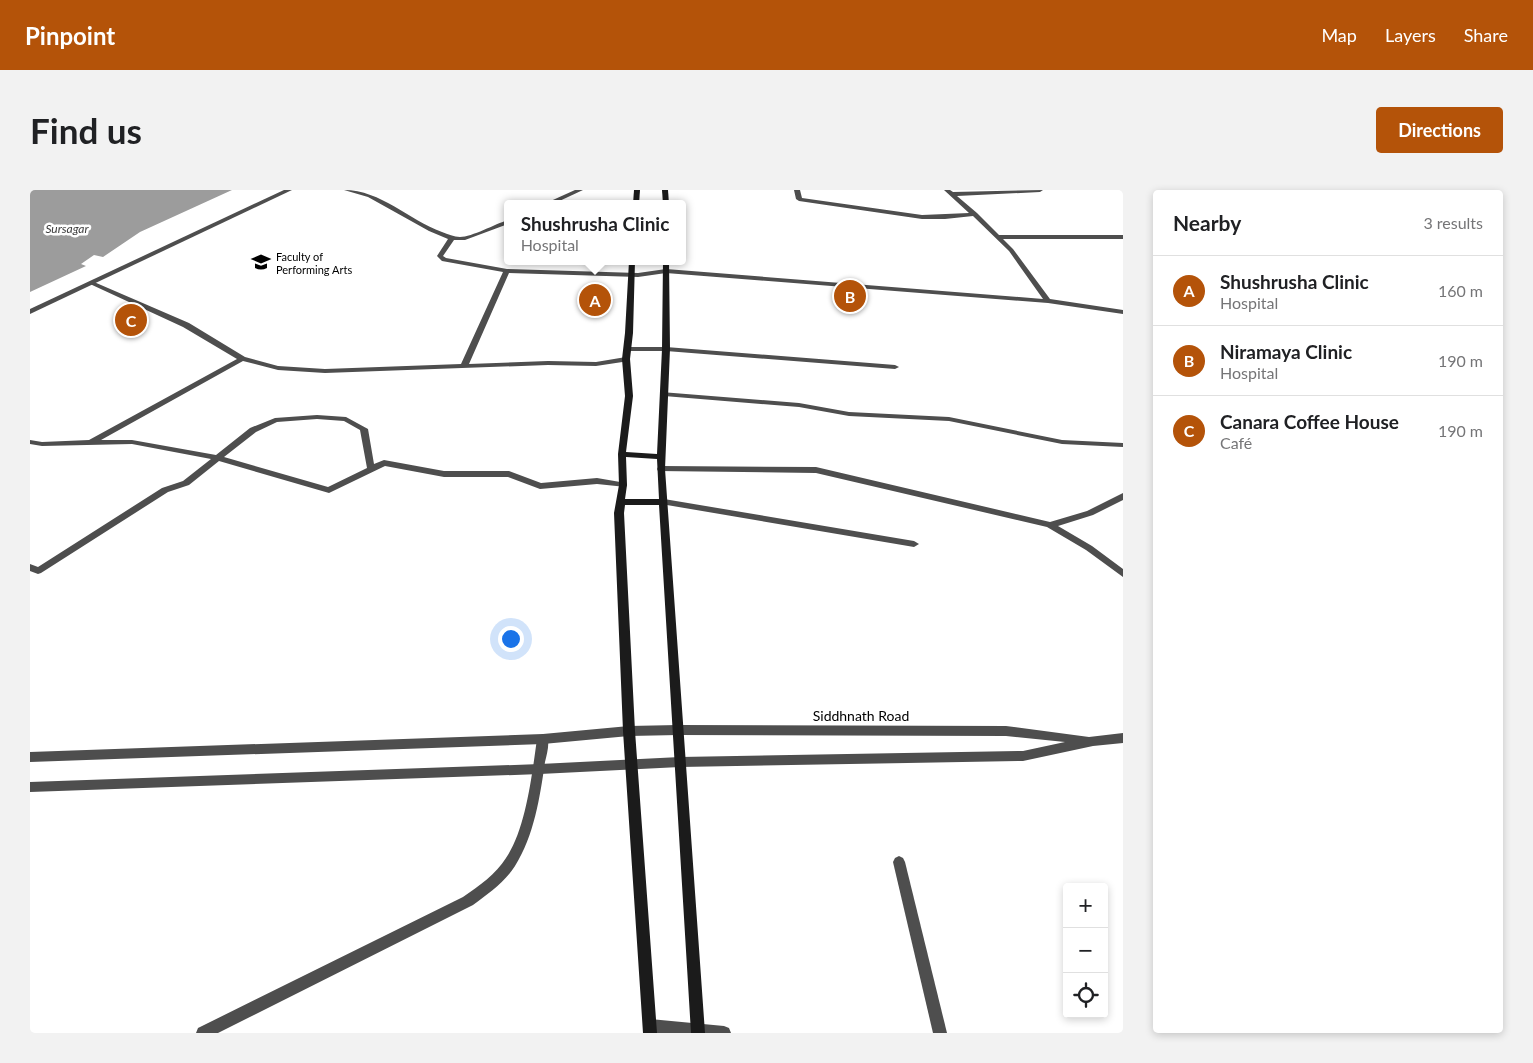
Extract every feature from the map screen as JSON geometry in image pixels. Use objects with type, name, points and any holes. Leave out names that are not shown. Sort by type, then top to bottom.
[{"type":"main road","points":[[631,265],[627,354],[629,396],[622,454],[623,485],[619,513],[629,731],[650,1029]]},
{"type":"main road","points":[[666,266],[666,349],[662,469],[698,1032]]},
{"type":"main road","points":[[622,454],[662,458]]},
{"type":"main road","points":[[620,502],[664,502]]},
{"type":"street","points":[[30,312],[289,190]]},
{"type":"street","points":[[347,190],[370,196],[431,230],[452,238],[463,240],[504,224]]},
{"type":"street","points":[[556,200],[580,190]]},
{"type":"street","points":[[797,190],[799,199],[922,217],[975,214]]},
{"type":"street","points":[[949,192],[1040,190]]},
{"type":"street","points":[[949,192],[975,214],[1011,250],[1048,301]]},
{"type":"street","points":[[998,237],[1123,237]]},
{"type":"street","points":[[452,238],[440,256],[444,260],[507,271],[630,274],[666,266],[1048,301],[1123,312]]},
{"type":"street","points":[[464,366],[507,271]]},
{"type":"street","points":[[92,283],[186,325],[242,359],[278,368],[325,371],[548,363],[596,364],[627,354],[666,349],[895,368]]},
{"type":"street","points":[[90,443],[242,359]]},
{"type":"street","points":[[664,394],[799,405],[849,414],[949,419],[1062,442],[1123,444]]},
{"type":"street","points":[[30,567],[38,571],[165,490],[186,483],[219,459],[253,430],[275,420],[317,417],[346,420],[364,429],[370,469]]},
{"type":"street","points":[[30,442],[42,444],[132,442],[219,459],[329,490],[384,463],[444,474],[509,474],[540,486],[597,481],[623,485]]},
{"type":"street","points":[[662,469],[816,470],[1050,526],[1090,548],[1123,574]]},
{"type":"street","points":[[1050,526],[1090,513],[1123,496]]},
{"type":"street","points":[[664,502],[914,544]]},
{"type":"street","name":"Siddhnath Road","points":[[30,756],[543,739],[629,731],[678,730],[1006,731],[1093,741]]},
{"type":"street","name":"Siddhnath Road","points":[[30,788],[680,762],[1023,756],[1093,741],[1123,738]]},
{"type":"street","points":[[203,1033],[468,901],[490,885],[511,862],[521,839],[540,769],[543,739]]},
{"type":"street","points":[[899,862],[940,1033]]},
{"type":"street","points":[[650,1029],[724,1033]]},
{"type":"water","name":"Sursagar","points":[[30,190],[232,190],[140,232],[103,257],[94,255],[81,264],[86,266],[30,292]]},
{"type":"place","name":"Faculty of Performing Arts","points":[[261,262]]},
{"type":"place","name":"Niramaya Clinic","points":[[850,296]]},
{"type":"place","name":"Shushrusha Clinic","points":[[595,300]]},
{"type":"place","name":"Canara Coffee House","points":[[131,320]]}]
